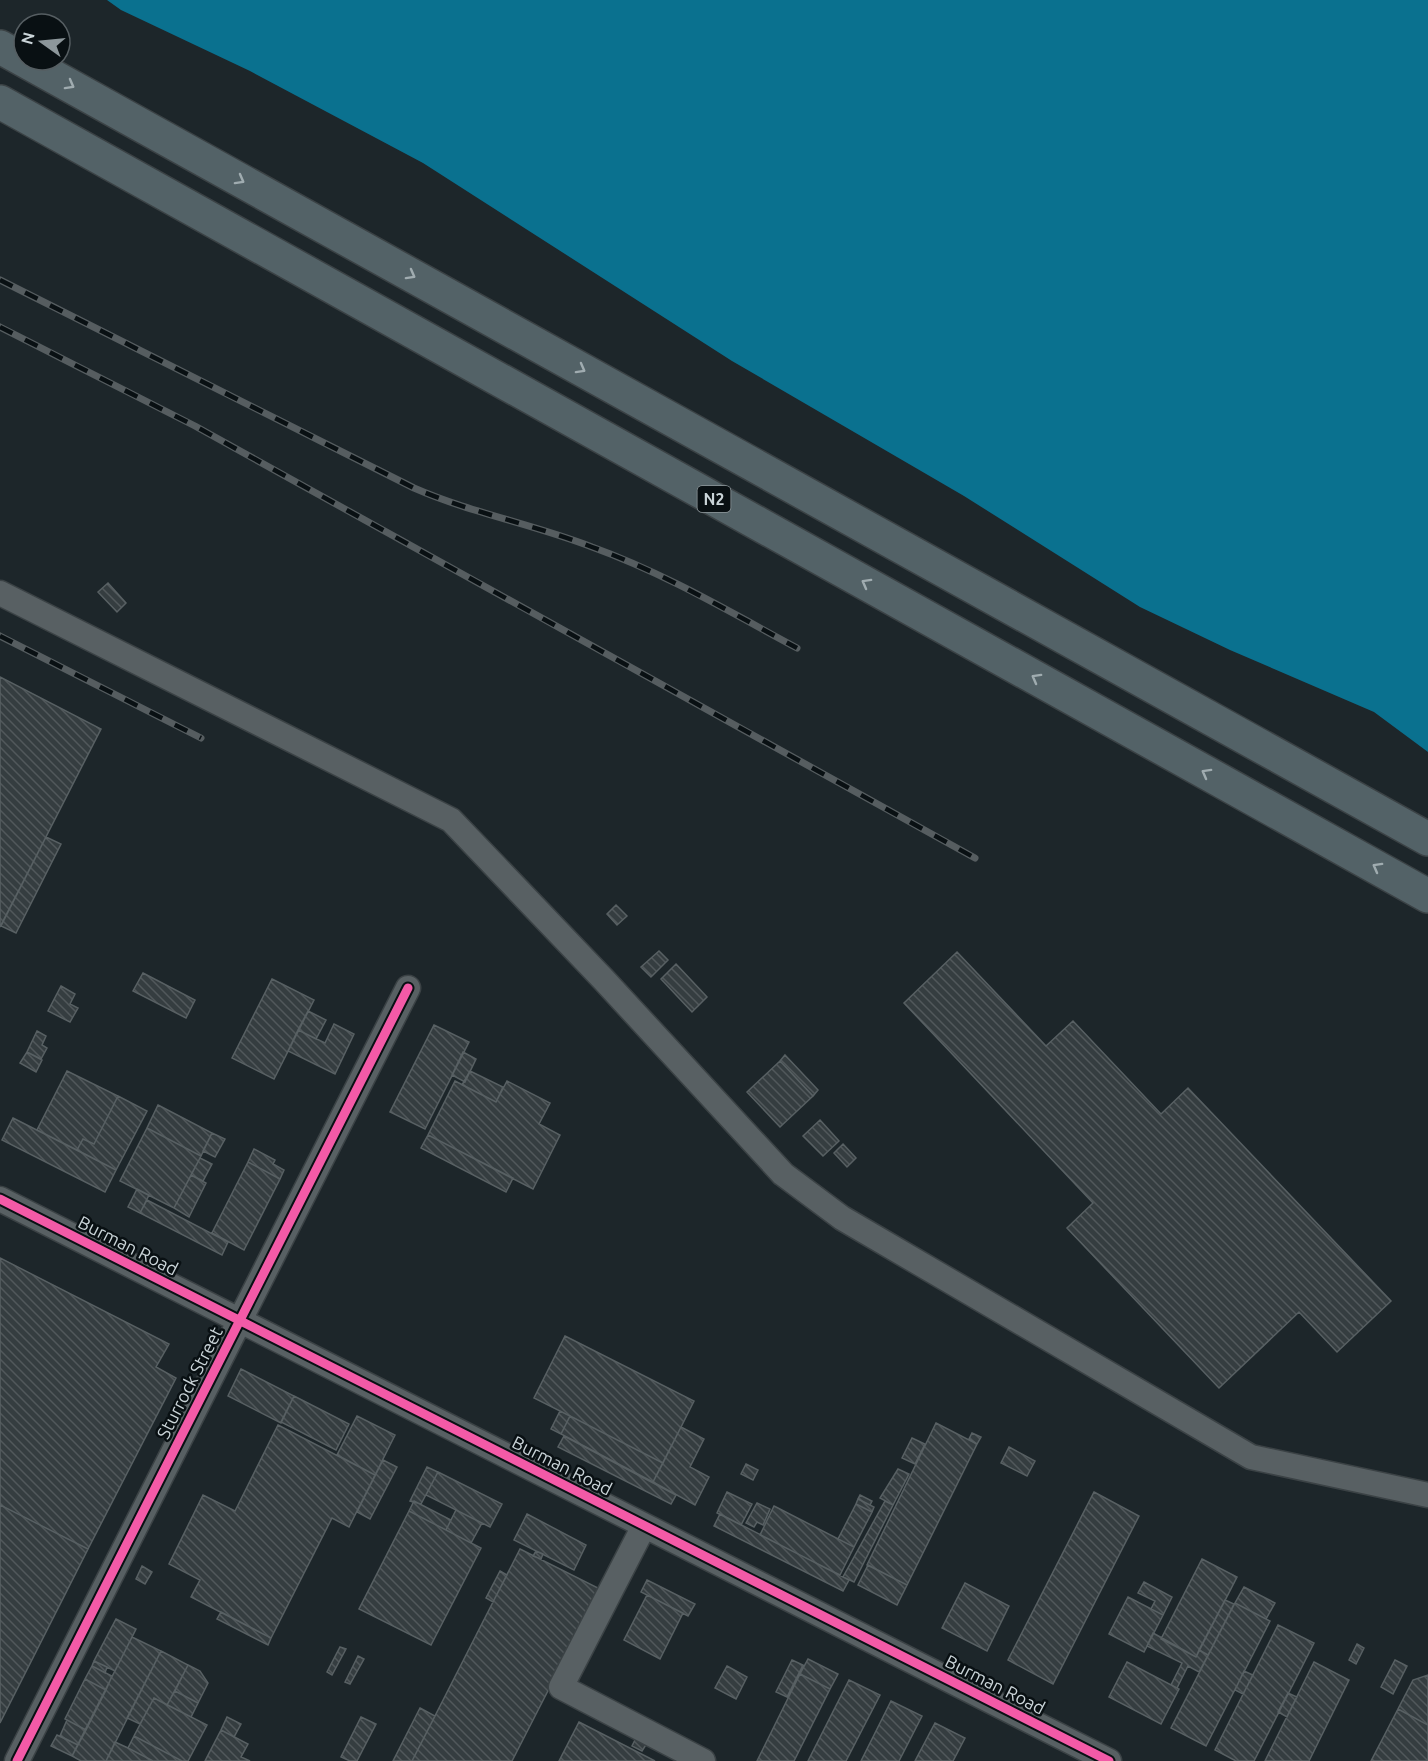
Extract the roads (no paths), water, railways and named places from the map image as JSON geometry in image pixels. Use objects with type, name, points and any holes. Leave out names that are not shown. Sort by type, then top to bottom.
[{"type":"highway","points":[[0,47],[1428,839]]},
{"type":"highway","name":"N2","points":[[0,102],[1428,896]]},
{"type":"street","points":[[0,593],[451,820],[604,980],[783,1174],[842,1218],[1251,1457],[1428,1495]]},
{"type":"street","name":"Sturrock Street","points":[[17,1761],[408,988]]},
{"type":"street","name":"Burman Road","points":[[0,1199],[1109,1761]]},
{"type":"street","points":[[644,1526],[561,1687],[703,1761]]},
{"type":"water","points":[[107,0],[1428,0],[1428,752],[1374,712],[1230,650],[1140,607],[964,496],[732,361],[423,163],[250,71],[121,10]]},
{"type":"railway","points":[[0,280],[414,488],[458,505],[570,539],[619,557],[696,594],[797,648]]},
{"type":"railway","points":[[0,327],[195,426],[975,858]]},
{"type":"railway","points":[[0,636],[201,738]]}]
